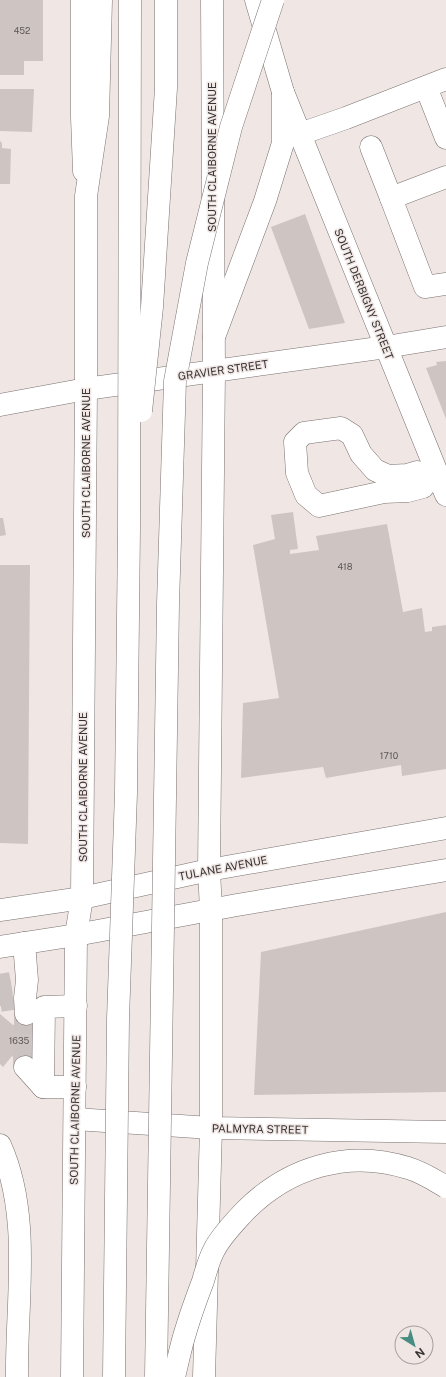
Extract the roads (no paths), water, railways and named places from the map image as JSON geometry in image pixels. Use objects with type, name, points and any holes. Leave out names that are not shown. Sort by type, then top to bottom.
[{"type":"main road","name":"SOUTH CLAIBORNE AVENUE","points":[[72,1377],[76,1087],[76,935],[82,898],[86,389],[86,196],[82,117],[82,0]]},
{"type":"main road","name":"SOUTH CLAIBORNE AVENUE","points":[[86,196],[98,116],[101,0]]},
{"type":"main road","points":[[114,1377],[118,1019],[126,793],[129,529],[130,0]]},
{"type":"main road","points":[[129,529],[152,307],[166,88],[166,0]]},
{"type":"main road","name":"SOUTH CLAIBORNE AVENUE","points":[[204,1377],[211,1128],[211,910],[209,870],[214,371],[212,0]]},
{"type":"main road","name":"SOUTH CLAIBORNE AVENUE","points":[[214,338],[265,201],[283,143],[283,92],[256,0]]},
{"type":"main road","points":[[156,1377],[168,604],[175,381],[197,264],[231,127],[273,0]]},
{"type":"main road","points":[[263,30],[279,0]]},
{"type":"main road","points":[[300,134],[436,83],[446,138]]},
{"type":"main road","name":"SOUTH DERBIGNY STREET","points":[[283,92],[440,482]]},
{"type":"main road","points":[[371,147],[425,287],[446,284]]},
{"type":"main road","points":[[391,198],[446,177]]},
{"type":"main road","name":"GRAVIER STREET","points":[[0,405],[86,389],[386,347],[446,336]]},
{"type":"main road","points":[[341,428],[352,435],[361,454],[375,470],[388,476],[407,475],[417,472],[440,482],[408,491],[384,492],[319,506],[306,495],[297,473],[295,442],[304,433],[341,428]]},
{"type":"main road","name":"TULANE AVENUE","points":[[0,910],[82,898],[209,870],[446,828]]},
{"type":"main road","points":[[0,947],[446,870]]},
{"type":"main road","points":[[24,943],[24,997],[43,1087]]},
{"type":"main road","points":[[24,997],[76,1006]]},
{"type":"main road","points":[[25,1067],[43,1087],[76,1087]]},
{"type":"main road","name":"PALMYRA STREET","points":[[75,1119],[211,1128],[446,1132]]},
{"type":"main road","points":[[0,1145],[12,1177],[20,1234],[17,1377]]},
{"type":"main road","points":[[174,1377],[186,1330],[214,1250],[240,1216],[257,1199],[296,1174],[343,1160],[381,1162],[408,1168],[427,1176],[446,1187]]},
{"type":"tunnel","points":[[0,985],[11,983]]},
{"type":"tunnel","points":[[0,1001],[13,999]]},
{"type":"tunnel","points":[[25,1067],[26,1014]]}]
